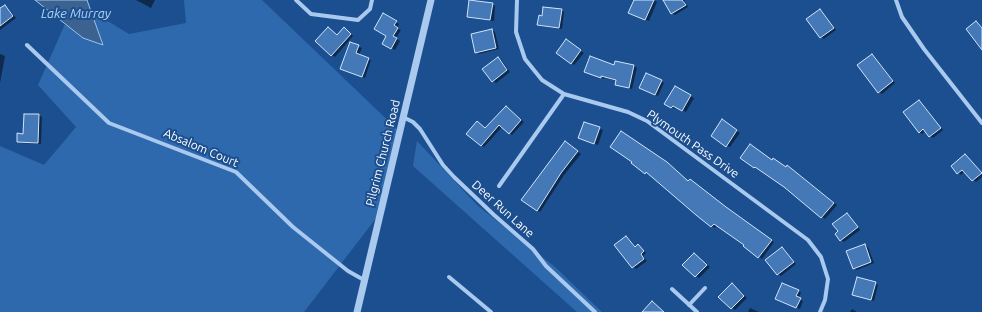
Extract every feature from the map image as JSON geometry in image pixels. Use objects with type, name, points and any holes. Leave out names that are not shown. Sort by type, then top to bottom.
[{"type":"street","points":[[296,0],[311,14],[358,20],[370,9],[372,0]]},
{"type":"street","name":"Pilgrim Church Road","points":[[357,312],[431,0]]},
{"type":"street","name":"Plymouth Pass Drive","points":[[517,0],[516,32],[525,58],[542,80],[564,94],[628,112],[647,121],[808,240],[820,257],[828,279],[825,300],[820,312]]},
{"type":"street","points":[[896,0],[902,17],[924,49],[982,123]]},
{"type":"street","name":"Absalom Court","points":[[27,45],[109,123],[236,172],[293,227],[348,271],[364,280]]},
{"type":"street","points":[[499,186],[564,94]]},
{"type":"street","name":"Deer Run Lane","points":[[403,117],[413,122],[420,128],[443,165],[454,177],[533,249],[546,266],[595,312]]},
{"type":"street","points":[[448,277],[491,312]]},
{"type":"street","points":[[689,305],[705,288]]},
{"type":"street","points":[[672,289],[697,312]]},
{"type":"shaded area","points":[[184,0],[262,0],[400,132],[380,213],[304,312],[0,312],[0,146],[44,165],[76,127],[38,85],[65,24],[83,38],[103,44],[91,11],[129,34],[186,23]]},
{"type":"shaded area","points":[[417,141],[478,206],[555,267],[602,312],[577,312],[413,166]]},
{"type":"water","name":"Lake Murray","points":[[35,0],[87,0],[103,45],[83,38]]},
{"type":"building","points":[[469,0],[493,3],[490,20],[467,17]]},
{"type":"building","points":[[634,0],[654,0],[645,20],[628,13]]},
{"type":"building","points":[[663,0],[682,0],[686,5],[671,14]]},
{"type":"building","points":[[5,5],[13,16],[0,26],[0,8]]},
{"type":"building","points":[[543,7],[562,9],[559,28],[537,25],[539,15],[542,16]]},
{"type":"building","points":[[820,9],[834,28],[820,38],[806,19]]},
{"type":"building","points":[[383,13],[397,21],[394,25],[398,28],[393,36],[397,38],[391,49],[382,44],[386,36],[374,29]]},
{"type":"building","points":[[976,21],[982,28],[982,50],[966,29]]},
{"type":"building","points":[[328,27],[337,35],[344,27],[351,34],[331,56],[315,41]]},
{"type":"building","points":[[492,29],[496,48],[475,53],[471,34]]},
{"type":"building","points":[[566,39],[581,50],[571,64],[556,53]]},
{"type":"building","points":[[350,42],[359,45],[356,53],[369,58],[362,77],[340,69]]},
{"type":"building","points":[[872,54],[893,81],[878,93],[857,65]]},
{"type":"building","points":[[590,56],[614,65],[615,61],[634,65],[629,88],[615,85],[616,80],[601,76],[601,78],[584,72]]},
{"type":"building","points":[[498,57],[507,70],[492,82],[482,69]]},
{"type":"building","points":[[646,73],[662,80],[655,95],[639,88]]},
{"type":"building","points":[[675,86],[691,95],[682,111],[673,106],[671,108],[664,104]]},
{"type":"building","points":[[919,100],[941,128],[929,137],[923,129],[919,133],[903,112]]},
{"type":"building","points":[[506,106],[521,120],[509,134],[499,125],[481,146],[466,134],[477,121],[485,128]]},
{"type":"building","points":[[24,114],[39,114],[38,143],[17,142],[17,133],[23,134]]},
{"type":"building","points":[[722,119],[737,130],[726,147],[711,136]]},
{"type":"building","points":[[584,122],[600,127],[594,144],[578,138]]},
{"type":"building","points":[[621,131],[667,162],[688,181],[690,179],[772,240],[758,258],[743,246],[744,245],[714,224],[711,227],[646,172],[645,174],[631,163],[632,162],[610,147]]},
{"type":"building","points":[[565,141],[578,151],[561,173],[537,211],[521,200]]},
{"type":"building","points":[[750,144],[772,160],[773,158],[786,167],[787,165],[834,203],[821,218],[784,187],[740,158]]},
{"type":"building","points":[[965,154],[982,173],[972,181],[962,170],[957,174],[951,166]]},
{"type":"building","points":[[847,213],[858,227],[840,241],[835,234],[838,231],[832,224]]},
{"type":"building","points":[[626,236],[635,247],[638,244],[644,251],[641,254],[644,259],[632,268],[614,245]]},
{"type":"building","points":[[865,244],[871,262],[853,269],[846,251]]},
{"type":"building","points":[[782,247],[794,262],[777,275],[765,260]]},
{"type":"building","points":[[694,253],[707,265],[695,277],[682,265]]},
{"type":"building","points":[[857,277],[876,282],[871,300],[852,295]]},
{"type":"building","points":[[732,283],[744,296],[731,309],[718,297]]},
{"type":"building","points":[[782,283],[799,290],[796,296],[801,298],[796,308],[775,299]]},
{"type":"building","points":[[652,301],[664,312],[642,312]]}]
